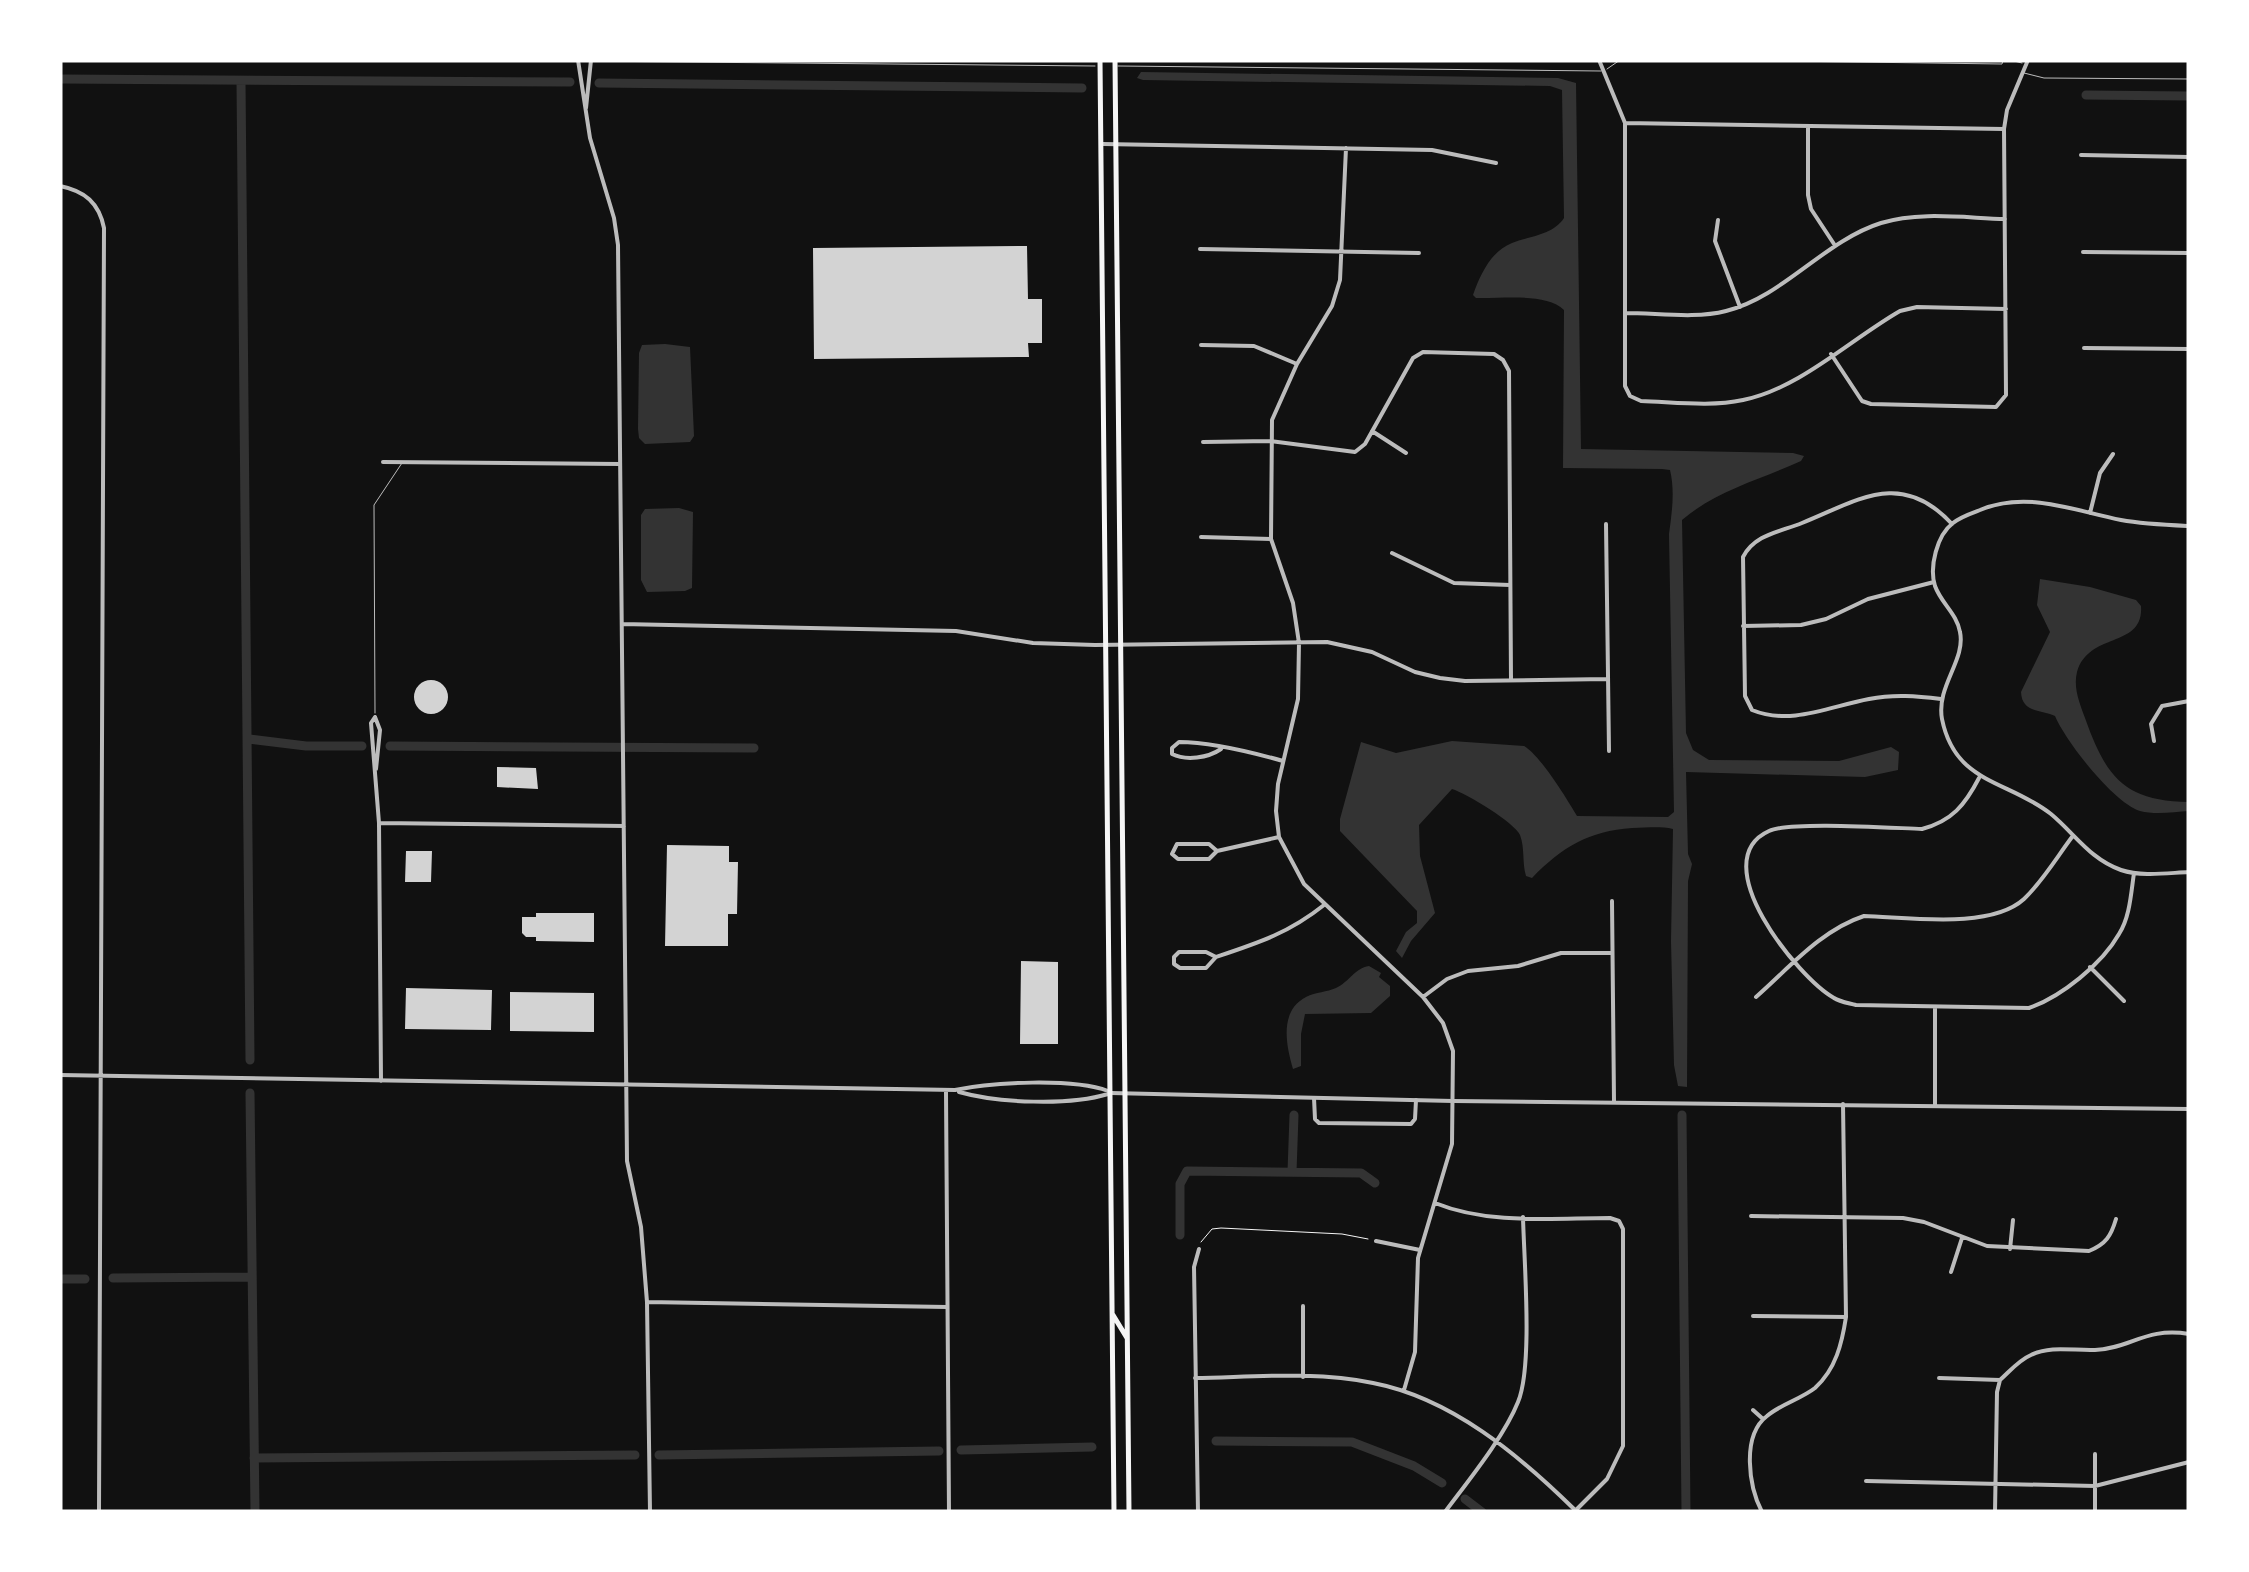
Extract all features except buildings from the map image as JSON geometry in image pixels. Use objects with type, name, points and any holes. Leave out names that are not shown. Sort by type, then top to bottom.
[{"type":"main road","points":[[1100,63],[1114,1512]]},
{"type":"main road","points":[[1115,63],[1130,1512]]},
{"type":"main road","points":[[1113,1314],[1128,1341]]},
{"type":"street","points":[[578,60],[585,113],[617,234],[627,1161],[641,1227],[647,1302],[650,1512]]},
{"type":"street","points":[[585,113],[592,60]]},
{"type":"street","points":[[1599,60],[1624,123],[1626,386],[1630,396],[1640,401],[1743,400],[1802,376],[1900,310],[2006,308]]},
{"type":"street","points":[[1831,354],[1862,401],[1871,404],[1996,407],[2003,402],[2004,129],[2007,110],[2028,62]]},
{"type":"street","points":[[1624,123],[2004,129]]},
{"type":"street","points":[[1808,126],[1811,209],[1834,245]]},
{"type":"street","points":[[1102,144],[1432,150],[1496,163]]},
{"type":"street","points":[[1346,148],[1340,280],[1332,306],[1297,364],[1272,420],[1271,539],[1293,602],[1299,644],[1298,699],[1276,811],[1279,837],[1304,884],[1423,997],[1443,1023],[1453,1051],[1452,1144],[1420,1250],[1415,1352],[1404,1390]]},
{"type":"street","points":[[2082,155],[2189,156]]},
{"type":"street","points":[[60,186],[81,192],[93,201],[104,228],[100,1512]]},
{"type":"street","points":[[1626,312],[1708,314],[1740,307],[1834,245],[1879,224],[1907,217],[2005,219]]},
{"type":"street","points":[[1718,220],[1715,241],[1740,307]]},
{"type":"street","points":[[1200,249],[1419,253]]},
{"type":"street","points":[[2084,252],[2189,252]]},
{"type":"street","points":[[1200,346],[1254,346],[1297,364]]},
{"type":"street","points":[[2084,348],[2189,349]]},
{"type":"street","points":[[1202,442],[1270,441],[1355,452],[1365,444],[1413,358],[1423,352],[1494,354],[1503,360],[1509,372],[1511,680]]},
{"type":"street","points":[[1372,431],[1406,453]]},
{"type":"street","points":[[2090,512],[2100,473],[2113,454]]},
{"type":"street","points":[[382,462],[620,464]]},
{"type":"street","points":[[1941,699],[1908,695],[1870,699],[1824,712],[1790,716],[1764,715],[1752,710],[1746,696],[1744,557],[1756,540],[1846,502],[1874,495],[1900,492],[1922,498],[1952,524]]},
{"type":"street","points":[[2189,526],[2124,520],[2048,502],[2022,501],[1985,508],[1952,524],[1935,557],[1934,582],[1960,630],[1961,644],[1941,699],[1942,717],[1955,754],[1979,778],[2012,790],[2051,814],[2096,858],[2134,873],[2189,872]]},
{"type":"street","points":[[1606,524],[1609,751]]},
{"type":"street","points":[[1202,537],[1271,539]]},
{"type":"street","points":[[1392,553],[1453,582],[1510,585]]},
{"type":"street","points":[[1744,626],[1800,625],[1826,619],[1868,599],[1934,582]]},
{"type":"street","points":[[622,624],[956,631],[1033,643],[1107,645],[1327,642],[1376,654],[1415,672],[1440,678],[1608,679]]},
{"type":"street","points":[[2154,741],[2150,724],[2162,706],[2189,700]]},
{"type":"street","points":[[376,717],[380,723],[376,769],[381,1081]]},
{"type":"street","points":[[1221,749],[1211,756],[1172,754],[1178,742],[1211,742],[1221,749],[1283,761]]},
{"type":"street","points":[[1979,778],[1967,800],[1941,824],[1922,828],[1780,826],[1756,840],[1748,868],[1752,902],[1762,921],[1796,961],[1836,1000],[1856,1005],[2029,1008],[2050,1001],[2090,967],[2119,935],[2129,908],[2134,873]]},
{"type":"street","points":[[379,823],[624,826]]},
{"type":"street","points":[[1216,851],[1209,844],[1176,844],[1172,854],[1178,859],[1209,859],[1216,851],[1279,837]]},
{"type":"street","points":[[1756,997],[1830,931],[1864,916],[1979,918],[1999,913],[2023,900],[2072,838]]},
{"type":"street","points":[[1612,900],[1614,1101]]},
{"type":"street","points":[[1216,958],[1206,952],[1178,952],[1174,964],[1180,968],[1206,968],[1216,958],[1296,928],[1324,904]]},
{"type":"street","points":[[1423,997],[1447,979],[1468,972],[1518,966],[1561,954],[1612,954]]},
{"type":"street","points":[[2090,967],[2124,1001]]},
{"type":"street","points":[[1935,1007],[1935,1105]]},
{"type":"street","points":[[60,1076],[946,1090],[981,1084],[1090,1084],[1126,1093],[1314,1098],[2189,1109]]},
{"type":"street","points":[[946,1090],[950,1512]]},
{"type":"street","points":[[955,1090],[982,1098],[1088,1100],[1111,1092]]},
{"type":"street","points":[[1314,1098],[1315,1119],[1319,1122],[1411,1124],[1415,1120],[1416,1100]]},
{"type":"street","points":[[1762,1512],[1750,1470],[1752,1444],[1762,1418],[1814,1389],[1832,1367],[1842,1345],[1846,1317],[1843,1104]]},
{"type":"street","points":[[1196,1378],[1342,1378],[1404,1390],[1494,1441],[1577,1511],[1606,1479],[1623,1446],[1623,1229],[1619,1221],[1610,1218],[1458,1212],[1435,1203]]},
{"type":"street","points":[[1752,1216],[1903,1218],[2010,1249],[2089,1251],[2103,1245],[2116,1219]]},
{"type":"street","points":[[1445,1512],[1520,1399],[1525,1373],[1523,1217]]},
{"type":"street","points":[[2010,1249],[2013,1220]]},
{"type":"street","points":[[1951,1272],[1962,1238]]},
{"type":"street","points":[[1376,1241],[1420,1250]]},
{"type":"street","points":[[1198,1249],[1194,1267],[1198,1512]]},
{"type":"street","points":[[647,1302],[947,1308]]},
{"type":"street","points":[[1303,1306],[1304,1377]]},
{"type":"street","points":[[1754,1316],[1846,1317]]},
{"type":"street","points":[[1995,1512],[2000,1380],[2028,1356],[2044,1350],[2097,1350],[2142,1335],[2170,1331],[2189,1334]]},
{"type":"street","points":[[1939,1378],[2000,1380]]},
{"type":"street","points":[[1754,1410],[1762,1418]]},
{"type":"street","points":[[2095,1454],[2095,1512]]},
{"type":"street","points":[[1866,1482],[2095,1486],[2189,1462]]},
{"type":"street","points":[[1273,1512],[1332,1512]]},
{"type":"lane","points":[[578,60],[1100,63]]},
{"type":"lane","points":[[1115,63],[1604,71],[1620,60]]},
{"type":"lane","points":[[1710,60],[2002,64],[2004,60]]},
{"type":"lane","points":[[2010,60],[2028,62]]},
{"type":"lane","points":[[2024,74],[2044,78],[2189,79]]},
{"type":"lane","points":[[376,717],[374,505],[404,461]]},
{"type":"path","points":[[1198,1249],[1212,1229],[1220,1228],[1342,1234],[1376,1241]]},
{"type":"shaded area","points":[[1141,72],[1558,78],[1576,83],[1581,449],[1804,456],[1801,461],[1710,501],[1682,520],[1686,733],[1693,750],[1709,760],[1839,761],[1891,747],[1899,752],[1898,770],[1865,777],[1686,772],[1688,854],[1692,864],[1688,881],[1687,1087],[1678,1086],[1674,1065],[1673,829],[1632,828],[1589,837],[1565,849],[1532,878],[1526,876],[1522,840],[1516,830],[1489,809],[1452,789],[1419,825],[1420,856],[1435,913],[1402,958],[1396,951],[1406,932],[1417,923],[1417,911],[1340,831],[1361,742],[1396,753],[1452,741],[1524,746],[1545,768],[1577,816],[1668,817],[1674,812],[1670,470],[1563,468],[1564,310],[1535,299],[1473,295],[1498,252],[1512,243],[1547,232],[1564,218],[1562,90],[1550,86],[1143,80],[1137,78]]},
{"type":"shaded area","points":[[642,345],[690,347],[694,436],[690,442],[645,444],[638,429],[639,353]]},
{"type":"shaded area","points":[[679,508],[693,512],[692,588],[647,592],[641,580],[641,515],[645,509]]},
{"type":"shaded area","points":[[2040,579],[2090,587],[2136,600],[2141,606],[2140,620],[2134,629],[2092,650],[2083,659],[2076,678],[2078,696],[2101,756],[2120,782],[2148,797],[2189,802],[2189,811],[2152,813],[2129,806],[2092,770],[2055,716],[2025,704],[2021,692],[2050,632],[2037,605]]},
{"type":"shaded area","points":[[1369,966],[1381,973],[1379,977],[1390,986],[1390,996],[1371,1013],[1305,1014],[1301,1066],[1293,1069],[1287,1029],[1297,1003],[1336,988]]},
{"type":"waterway","points":[[60,79],[570,82]]},
{"type":"waterway","points":[[241,81],[250,1060]]},
{"type":"waterway","points":[[599,83],[1082,88]]},
{"type":"waterway","points":[[2086,95],[2189,96]]},
{"type":"waterway","points":[[249,739],[306,746],[362,746]]},
{"type":"waterway","points":[[390,746],[754,748]]},
{"type":"waterway","points":[[250,1093],[255,1512]]},
{"type":"waterway","points":[[1292,1172],[1294,1115]]},
{"type":"waterway","points":[[1682,1115],[1686,1512]]},
{"type":"waterway","points":[[1180,1235],[1180,1184],[1187,1171],[1361,1173],[1375,1183]]},
{"type":"waterway","points":[[113,1278],[252,1277]]},
{"type":"waterway","points":[[60,1279],[85,1279]]},
{"type":"waterway","points":[[1216,1441],[1352,1442],[1414,1466],[1442,1483]]},
{"type":"waterway","points":[[961,1450],[1092,1447]]},
{"type":"waterway","points":[[659,1455],[939,1451]]},
{"type":"waterway","points":[[254,1458],[635,1455]]},
{"type":"waterway","points":[[1465,1499],[1482,1512]]}]
